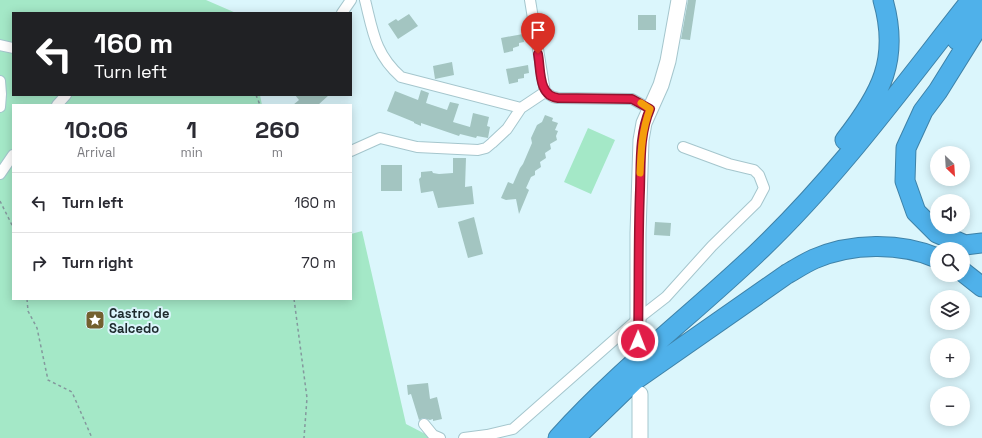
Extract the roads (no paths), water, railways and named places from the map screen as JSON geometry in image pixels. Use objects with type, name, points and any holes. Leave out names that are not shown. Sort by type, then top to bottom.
[{"type":"highway","points":[[668,334],[816,178],[857,124],[883,78],[888,59],[891,41],[888,17],[883,0]]},
{"type":"highway","points":[[558,438],[589,403],[758,252],[808,202],[858,144],[971,0]]},
{"type":"highway","points":[[635,388],[753,275],[819,209],[868,152],[982,8]]},
{"type":"highway","points":[[982,20],[938,91],[923,111],[906,148],[905,181],[916,212],[937,232],[965,245],[982,243]]},
{"type":"highway","points":[[575,438],[635,388],[787,274],[814,258],[845,249],[860,247],[911,249],[930,256]]},
{"type":"highway","points":[[970,278],[982,287]]},
{"type":"street","points":[[343,12],[351,0]]},
{"type":"street","points":[[365,0],[373,36],[378,50],[388,66],[401,77],[521,108]]},
{"type":"street","points":[[530,0],[544,92]]},
{"type":"street","points":[[638,341],[638,233],[644,123],[661,85],[668,61],[679,0]]},
{"type":"street","points":[[0,45],[12,48]]},
{"type":"street","points":[[0,82],[0,107]]},
{"type":"street","points":[[352,151],[380,138],[416,147],[478,150],[486,148],[506,129],[521,108],[544,92]]},
{"type":"street","points":[[544,92],[558,98],[632,99],[650,109]]},
{"type":"street","points":[[58,104],[65,96]]},
{"type":"street","points":[[464,438],[487,435],[513,429],[638,318],[666,297],[712,246],[756,203],[764,188],[759,174],[754,170],[730,164],[682,147]]},
{"type":"street","points":[[0,174],[12,156]]},
{"type":"street","points":[[635,388],[640,438]]},
{"type":"street","points":[[424,424],[433,435],[440,438]]},
{"type":"place","name":"Castro de Salcedo","points":[[95,320]]}]
